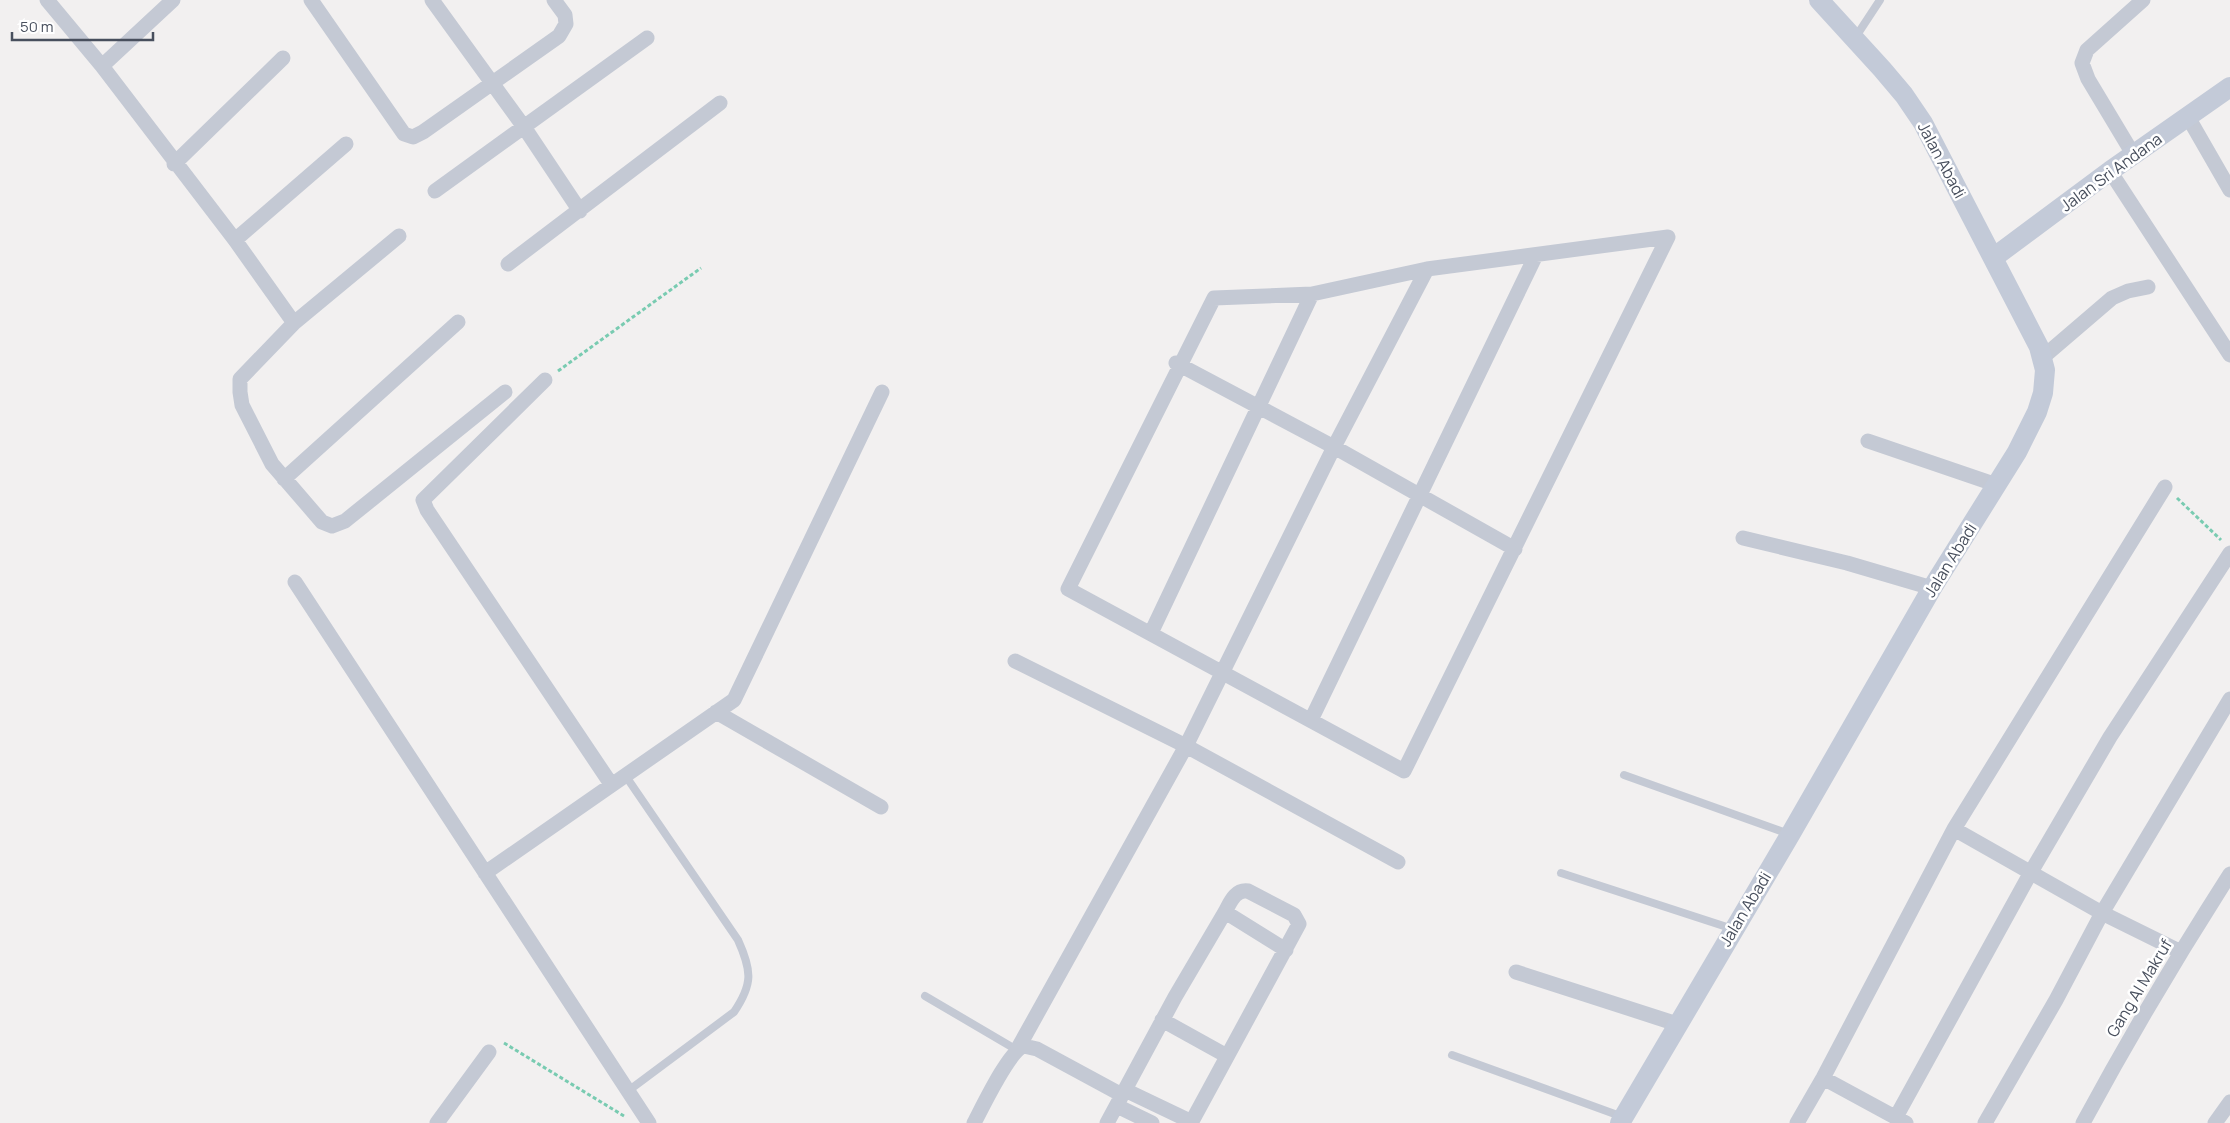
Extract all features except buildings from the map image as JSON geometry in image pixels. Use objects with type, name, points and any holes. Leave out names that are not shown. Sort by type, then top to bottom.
[{"type":"street","points":[[47,0],[102,66],[174,164],[235,240],[294,323]]},
{"type":"street","points":[[102,66],[173,0]]},
{"type":"street","points":[[311,0],[404,134],[413,137],[423,132],[559,36],[566,24],[565,15],[554,0]]},
{"type":"street","points":[[432,0],[524,127],[580,210]]},
{"type":"street","name":"Jalan Abadi","points":[[1622,1120],[1790,835],[1932,588],[2017,452],[2037,412],[2045,382],[2039,346],[1923,123],[1904,95],[1819,0]]},
{"type":"street","points":[[2133,154],[2088,80],[2082,64],[2086,50],[2143,0]]},
{"type":"street","points":[[435,191],[647,38]]},
{"type":"street","points":[[174,164],[284,58]]},
{"type":"street","name":"Jalan Sri Andana","points":[[1993,258],[2133,154],[2188,118],[2230,87]]},
{"type":"street","points":[[508,264],[720,103]]},
{"type":"street","points":[[2188,118],[2230,190]]},
{"type":"street","points":[[235,240],[346,144]]},
{"type":"street","points":[[2110,171],[2230,354]]},
{"type":"street","points":[[399,236],[294,323],[240,379],[242,405],[272,464],[322,522],[332,526],[345,521],[505,392]]},
{"type":"street","points":[[1668,237],[1404,771],[1068,589],[1178,364],[1214,298],[1312,294],[1427,269],[1536,255],[1668,237]]},
{"type":"street","points":[[1311,720],[1536,255]]},
{"type":"street","points":[[974,1123],[1017,1050],[1186,746],[1334,447],[1427,269]]},
{"type":"street","points":[[2042,358],[2112,298],[2128,291],[2148,288]]},
{"type":"street","points":[[1152,634],[1312,294]]},
{"type":"street","points":[[284,479],[458,322]]},
{"type":"street","points":[[1178,364],[1334,447],[1515,549]]},
{"type":"street","points":[[545,380],[423,500],[427,510],[611,784]]},
{"type":"street","points":[[485,873],[734,700],[882,392]]},
{"type":"street","points":[[1868,441],[1997,485]]},
{"type":"street","points":[[1797,1123],[1823,1078],[1954,829],[2165,487]]},
{"type":"street","points":[[1743,538],[1846,563],[1932,588]]},
{"type":"street","points":[[1823,1078],[1901,1120],[2031,872],[2110,737],[2226,547]]},
{"type":"street","points":[[295,582],[649,1123]]},
{"type":"street","points":[[1015,661],[1186,746],[1398,862]]},
{"type":"street","points":[[1985,1123],[2033,1042],[2102,913],[2230,699]]},
{"type":"street","points":[[716,712],[881,807]]},
{"type":"street","points":[[1954,829],[2102,913],[2181,952]]},
{"type":"street","name":"Gang Al Makruf","points":[[2083,1123],[2111,1070],[2230,874]]},
{"type":"street","points":[[1017,1050],[1024,1046],[1037,1049],[1121,1097],[1191,1122],[1286,950],[1299,924],[1294,916],[1259,895],[1244,890],[1238,893],[1162,1020],[1121,1097],[1108,1123]]},
{"type":"street","points":[[1225,912],[1286,950]]},
{"type":"street","points":[[1516,972],[1677,1024]]},
{"type":"street","points":[[1162,1020],[1227,1056]]},
{"type":"street","points":[[436,1123],[489,1052]]},
{"type":"street","points":[[1121,1097],[1152,1123]]},
{"type":"street","points":[[2215,1123],[2230,1102]]},
{"type":"lane","points":[[1854,40],[1880,0]]},
{"type":"lane","points":[[625,775],[738,940],[745,956],[749,973],[746,994],[734,1012],[628,1091]]},
{"type":"lane","points":[[1624,775],[1790,835]]},
{"type":"lane","points":[[1561,873],[1733,929]]},
{"type":"lane","points":[[925,996],[1017,1050]]},
{"type":"lane","points":[[1452,1055],[1622,1120]]},
{"type":"path","points":[[545,380],[701,268]]},
{"type":"path","points":[[2165,487],[2226,547]]},
{"type":"path","points":[[489,1052],[498,1044],[504,1043],[515,1048],[627,1118]]}]
